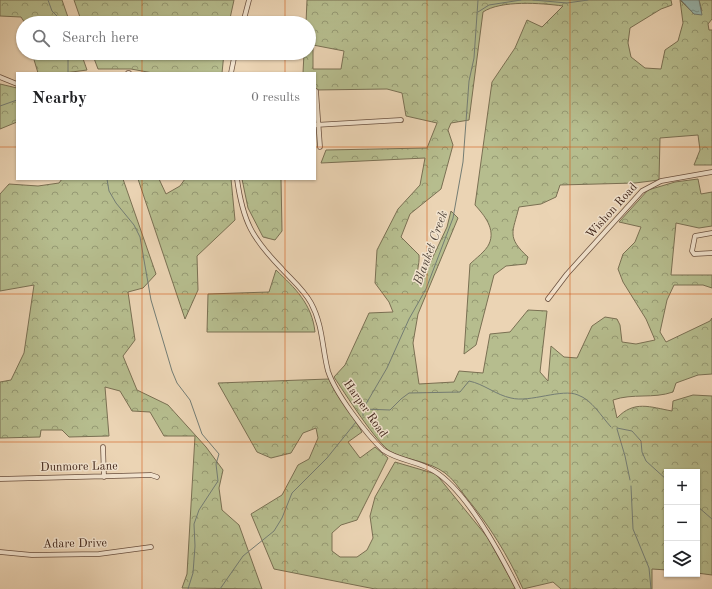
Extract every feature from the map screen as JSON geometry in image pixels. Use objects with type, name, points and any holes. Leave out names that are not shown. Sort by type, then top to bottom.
[{"type":"street","points":[[245,16],[249,0]]},
{"type":"street","points":[[231,72],[234,60]]},
{"type":"street","points":[[0,77],[16,84]]},
{"type":"street","points":[[316,91],[317,125],[320,147]]},
{"type":"street","points":[[317,125],[401,120]]},
{"type":"street","name":"Wishon Road","points":[[548,299],[567,274],[642,191],[664,181],[712,172]]},
{"type":"street","name":"Harper Road","points":[[237,180],[242,209],[252,234],[271,257],[304,292],[312,305],[320,326],[329,374],[341,397],[383,450],[391,456],[431,469],[452,488],[493,541],[518,589]]},
{"type":"street","points":[[712,233],[695,236],[692,251],[694,254],[712,253]]},
{"type":"street","points":[[103,446],[104,477]]},
{"type":"street","name":"Dunmore Lane","points":[[0,479],[151,475],[158,477]]},
{"type":"street","name":"Adare Drive","points":[[0,552],[32,555],[99,554],[150,547]]},
{"type":"green space","points":[[0,0],[62,0],[68,16],[16,17],[0,16]]},
{"type":"green space","points":[[74,0],[234,0],[231,16],[80,16]]},
{"type":"green space","points":[[307,0],[671,0],[672,5],[661,9],[630,28],[628,43],[631,57],[645,68],[661,69],[665,50],[678,41],[683,23],[680,0],[694,14],[702,11],[699,0],[712,0],[712,19],[708,24],[709,30],[712,30],[712,165],[694,165],[700,150],[698,135],[660,138],[659,180],[635,183],[560,185],[556,197],[541,204],[519,207],[513,234],[516,244],[528,257],[526,264],[506,266],[494,275],[476,345],[464,354],[470,264],[485,249],[491,238],[488,223],[475,205],[492,82],[515,48],[527,20],[542,27],[563,6],[522,3],[491,8],[483,12],[469,120],[451,123],[448,130],[453,145],[441,189],[410,214],[401,237],[419,255],[417,276],[418,283],[424,276],[447,227],[451,211],[458,218],[418,314],[413,343],[419,384],[454,382],[459,371],[483,373],[490,334],[510,332],[528,310],[547,311],[540,372],[548,381],[551,346],[564,357],[577,358],[592,326],[605,317],[617,319],[620,325],[622,342],[636,344],[655,340],[646,319],[623,282],[618,269],[623,254],[635,242],[641,227],[619,222],[648,190],[675,182],[698,179],[701,194],[712,192],[712,226],[699,228],[676,223],[671,275],[712,275],[712,288],[703,285],[674,285],[667,300],[660,332],[666,342],[710,321],[712,318],[712,374],[698,375],[676,383],[673,392],[666,394],[628,397],[613,400],[617,418],[623,412],[636,407],[643,406],[672,411],[673,401],[693,395],[712,396],[712,575],[700,573],[700,469],[664,469],[664,570],[652,569],[652,589],[561,589],[553,582],[523,589],[511,564],[490,529],[451,478],[439,469],[426,463],[391,452],[369,429],[334,377],[345,365],[369,313],[393,312],[389,302],[375,283],[377,250],[398,209],[420,185],[425,158],[321,163],[326,150],[427,148],[437,123],[406,116],[402,93],[387,89],[316,90],[316,72],[303,72],[304,60],[313,60],[313,69],[341,69],[344,51],[316,46],[316,16],[306,16]]},
{"type":"green space","points":[[34,60],[83,60],[87,70],[72,72],[38,72]]},
{"type":"green space","points":[[95,60],[223,60],[222,72],[148,72],[131,69],[98,69]]},
{"type":"green space","points":[[0,84],[16,88],[16,122],[0,129]]},
{"type":"green space","points":[[61,180],[123,180],[156,274],[143,288],[128,292],[135,340],[123,356],[137,390],[168,405],[206,447],[223,470],[219,488],[222,510],[239,525],[262,589],[182,588],[187,574],[195,436],[164,436],[150,412],[132,411],[120,391],[105,387],[109,436],[69,437],[62,430],[41,430],[40,437],[0,438],[0,382],[11,380],[24,353],[34,285],[0,291],[0,194],[9,184],[38,186],[59,183]]},
{"type":"green space","points":[[138,180],[159,180],[166,194],[180,186],[184,180],[231,180],[235,220],[197,256],[198,290],[185,319]]},
{"type":"green space","points":[[242,180],[281,180],[282,231],[275,240],[263,237],[248,208]]},
{"type":"green space","points":[[276,270],[302,297],[310,313],[315,332],[207,332],[208,294],[269,292]]},
{"type":"green space","points":[[329,379],[336,393],[362,432],[348,442],[360,458],[375,447],[388,458],[357,520],[341,525],[332,533],[332,551],[340,557],[357,557],[367,550],[373,538],[370,516],[375,497],[395,462],[436,474],[488,538],[516,589],[375,589],[274,569],[251,514],[282,495],[298,465],[309,459],[318,438],[316,428],[303,433],[291,453],[271,458],[257,452],[218,383]]},
{"type":"water","points":[[681,0],[699,0],[702,15],[694,14]]},
{"type":"waterway","points":[[48,0],[52,11],[57,16]]},
{"type":"waterway","name":"Blanket Creek","points":[[363,416],[363,409],[387,368],[409,319],[426,289],[453,218],[463,162],[469,81],[474,58],[478,0]]},
{"type":"waterway","points":[[478,12],[489,5],[521,0]]},
{"type":"waterway","points":[[533,0],[567,3],[588,0]]},
{"type":"waterway","points":[[68,60],[68,72]]},
{"type":"waterway","points":[[0,106],[16,100]]},
{"type":"waterway","points":[[107,180],[109,191],[116,203],[134,225],[140,237],[151,300],[172,371],[177,383],[190,400],[202,434],[219,454],[216,464],[218,481],[199,510],[194,524],[195,546],[193,573],[188,589]]},
{"type":"waterway","points":[[363,409],[390,410],[409,393],[460,392],[469,381],[480,384],[511,398],[527,399],[563,393],[578,395],[592,404],[611,427]]},
{"type":"waterway","name":"Blanket Creek","points":[[220,589],[243,556],[274,531],[282,518],[292,493],[327,458],[356,422]]},
{"type":"waterway","points":[[617,428],[632,431],[641,441],[642,452],[646,461],[664,477]]},
{"type":"waterway","points":[[617,429],[630,480]]},
{"type":"waterway","points":[[631,486],[633,529],[649,568],[651,589]]},
{"type":"waterway","points":[[700,509],[712,519]]}]
